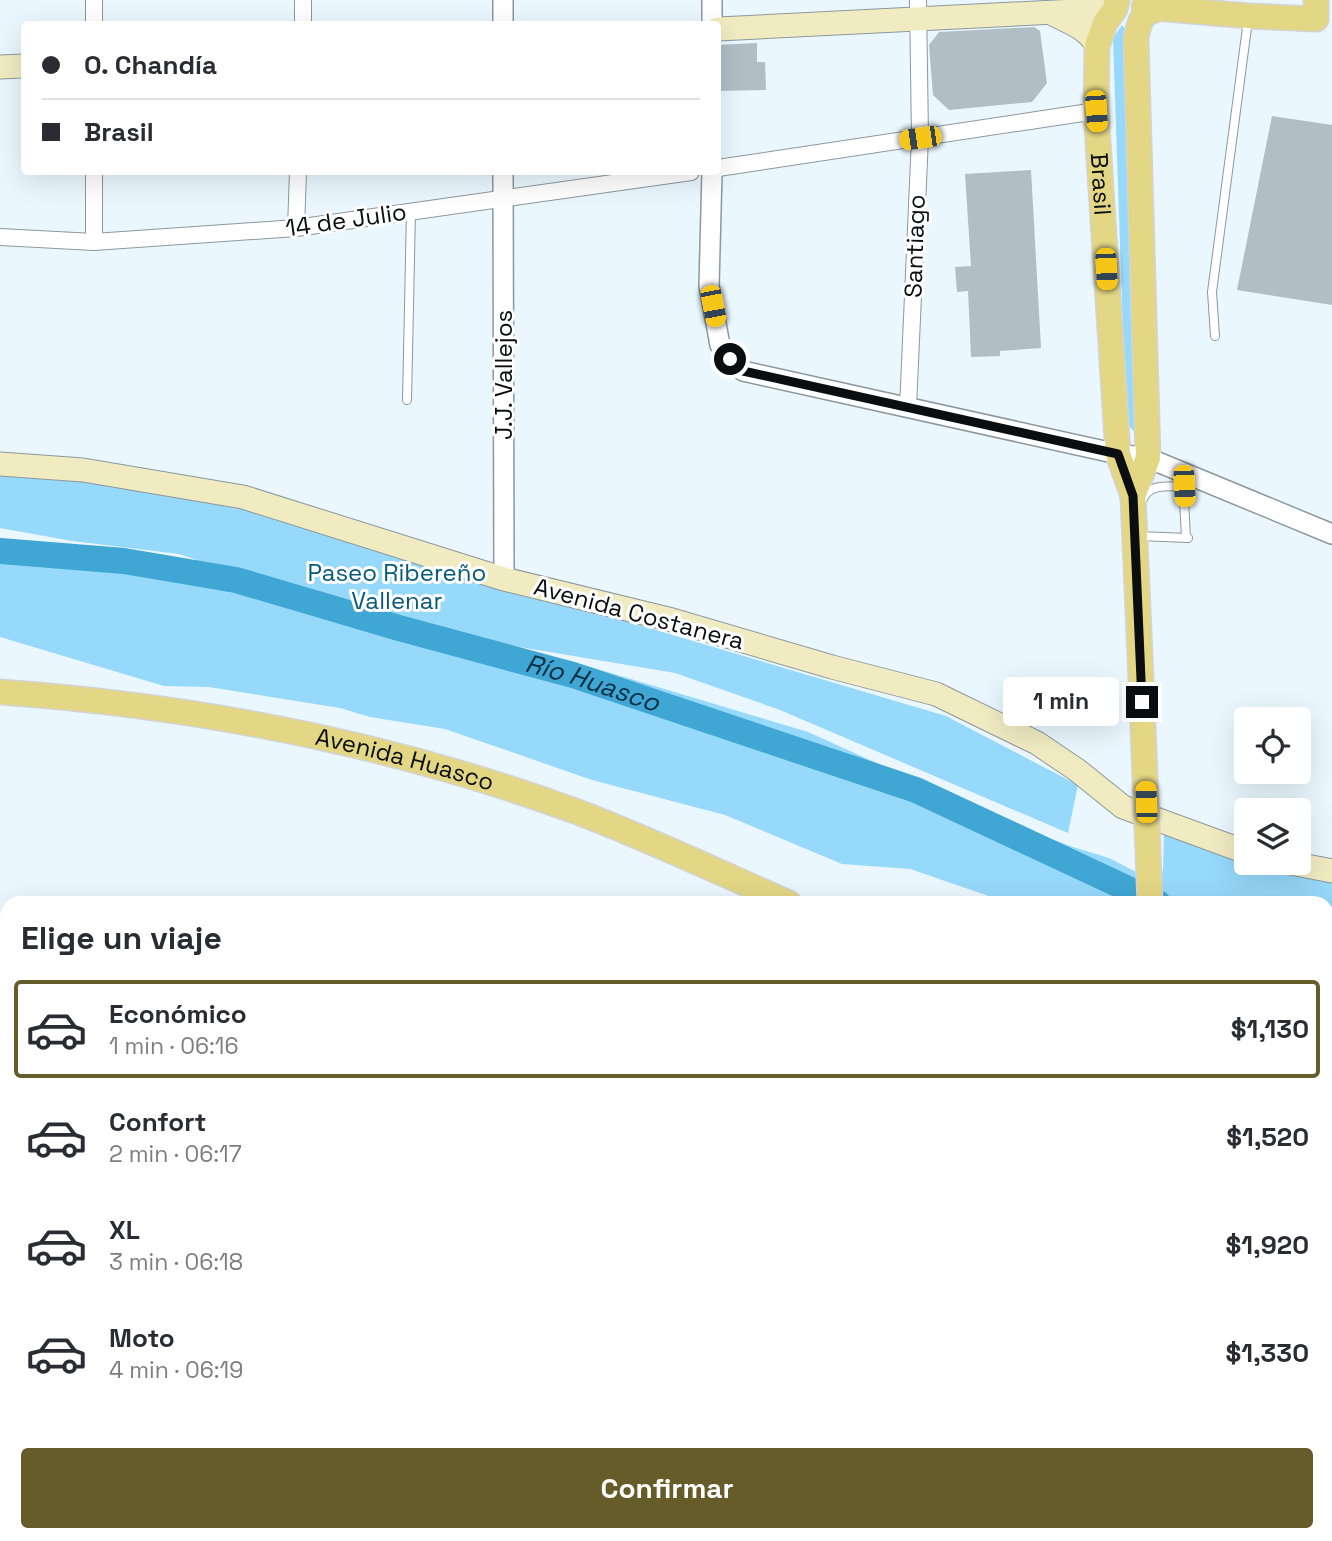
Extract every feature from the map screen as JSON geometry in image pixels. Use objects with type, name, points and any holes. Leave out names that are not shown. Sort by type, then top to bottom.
[{"type":"main road","points":[[1119,3],[1133,17],[1136,38]]},
{"type":"main road","points":[[721,29],[918,10],[1051,12],[1119,3],[1249,16],[1322,13]]},
{"type":"main road","name":"Brasil","points":[[1119,3],[1105,23],[1097,46],[1096,111],[1118,454],[1133,496],[1140,536],[1142,702],[1150,896]]},
{"type":"main road","points":[[1136,38],[1141,20],[1147,12],[1158,9]]},
{"type":"main road","points":[[1051,12],[1083,29],[1093,37],[1097,46]]},
{"type":"main road","name":"Brasil","points":[[1133,496],[1148,458],[1136,38]]},
{"type":"main road","points":[[0,66],[21,66]]},
{"type":"main road","name":"Avenida Costanera","points":[[0,464],[83,470],[243,497],[505,579],[672,620],[936,694],[1037,743],[1123,807],[1234,848]]},
{"type":"main road","name":"Avenida Huasco","points":[[0,692],[113,702],[211,716],[296,732],[410,759],[577,812],[773,896]]},
{"type":"main road","points":[[1311,867],[1332,871]]},
{"type":"street","points":[[94,0],[94,21]]},
{"type":"street","points":[[303,0],[303,21]]},
{"type":"street","points":[[503,0],[503,21]]},
{"type":"street","points":[[712,0],[712,21]]},
{"type":"street","name":"Santiago","points":[[908,408],[920,138],[918,10]]},
{"type":"street","points":[[721,168],[1096,111]]},
{"type":"street","points":[[94,175],[94,242]]},
{"type":"street","points":[[296,228],[298,175]]},
{"type":"street","name":"J.J. Vallejos","points":[[503,175],[505,579]]},
{"type":"street","name":"14 de Julio","points":[[0,237],[94,242],[296,228],[669,175]]},
{"type":"street","points":[[712,175],[709,286],[720,345],[743,371],[1118,454],[1148,458],[1183,479],[1332,534]]},
{"type":"lane","points":[[1215,337],[1212,292],[1249,16]]},
{"type":"lane","points":[[407,400],[411,211]]},
{"type":"lane","points":[[1183,479],[1189,538],[1140,536],[1145,494],[1153,488],[1183,479]]},
{"type":"green space","points":[[1122,25],[1130,36],[1135,433],[1126,422],[1113,38]]},
{"type":"green space","name":"Paseo Ribereño Vallenar","points":[[0,474],[80,479],[241,509],[946,716],[1078,785],[1068,833],[780,710],[675,673],[478,640],[430,629],[434,643],[549,672],[564,659],[808,732],[1012,824],[1109,858],[1146,877],[1163,871],[1164,831],[1234,858],[1234,875],[1311,874],[1332,879],[1332,896],[989,896],[910,869],[842,864],[725,815],[592,780],[445,729],[370,717],[340,708],[209,687],[164,686],[0,637],[0,548],[204,576],[349,606],[227,566],[179,554],[72,541],[0,528]]},
{"type":"building","points":[[1034,27],[1040,31],[1047,83],[1032,102],[949,110],[933,95],[929,45],[939,32]]},
{"type":"building","points":[[757,43],[757,62],[765,62],[766,90],[721,91],[721,45]]},
{"type":"building","points":[[1272,116],[1332,125],[1332,305],[1237,290]]},
{"type":"building","points":[[1031,170],[1041,348],[1000,351],[1000,356],[971,357],[968,291],[957,292],[955,267],[971,266],[965,174]]},
{"type":"waterway","name":"Río Huasco","points":[[0,551],[124,561],[236,580],[573,675],[916,790],[1143,896]]},
{"type":"route","points":[[730,359],[743,371],[1118,454],[1133,496],[1142,702]]}]
